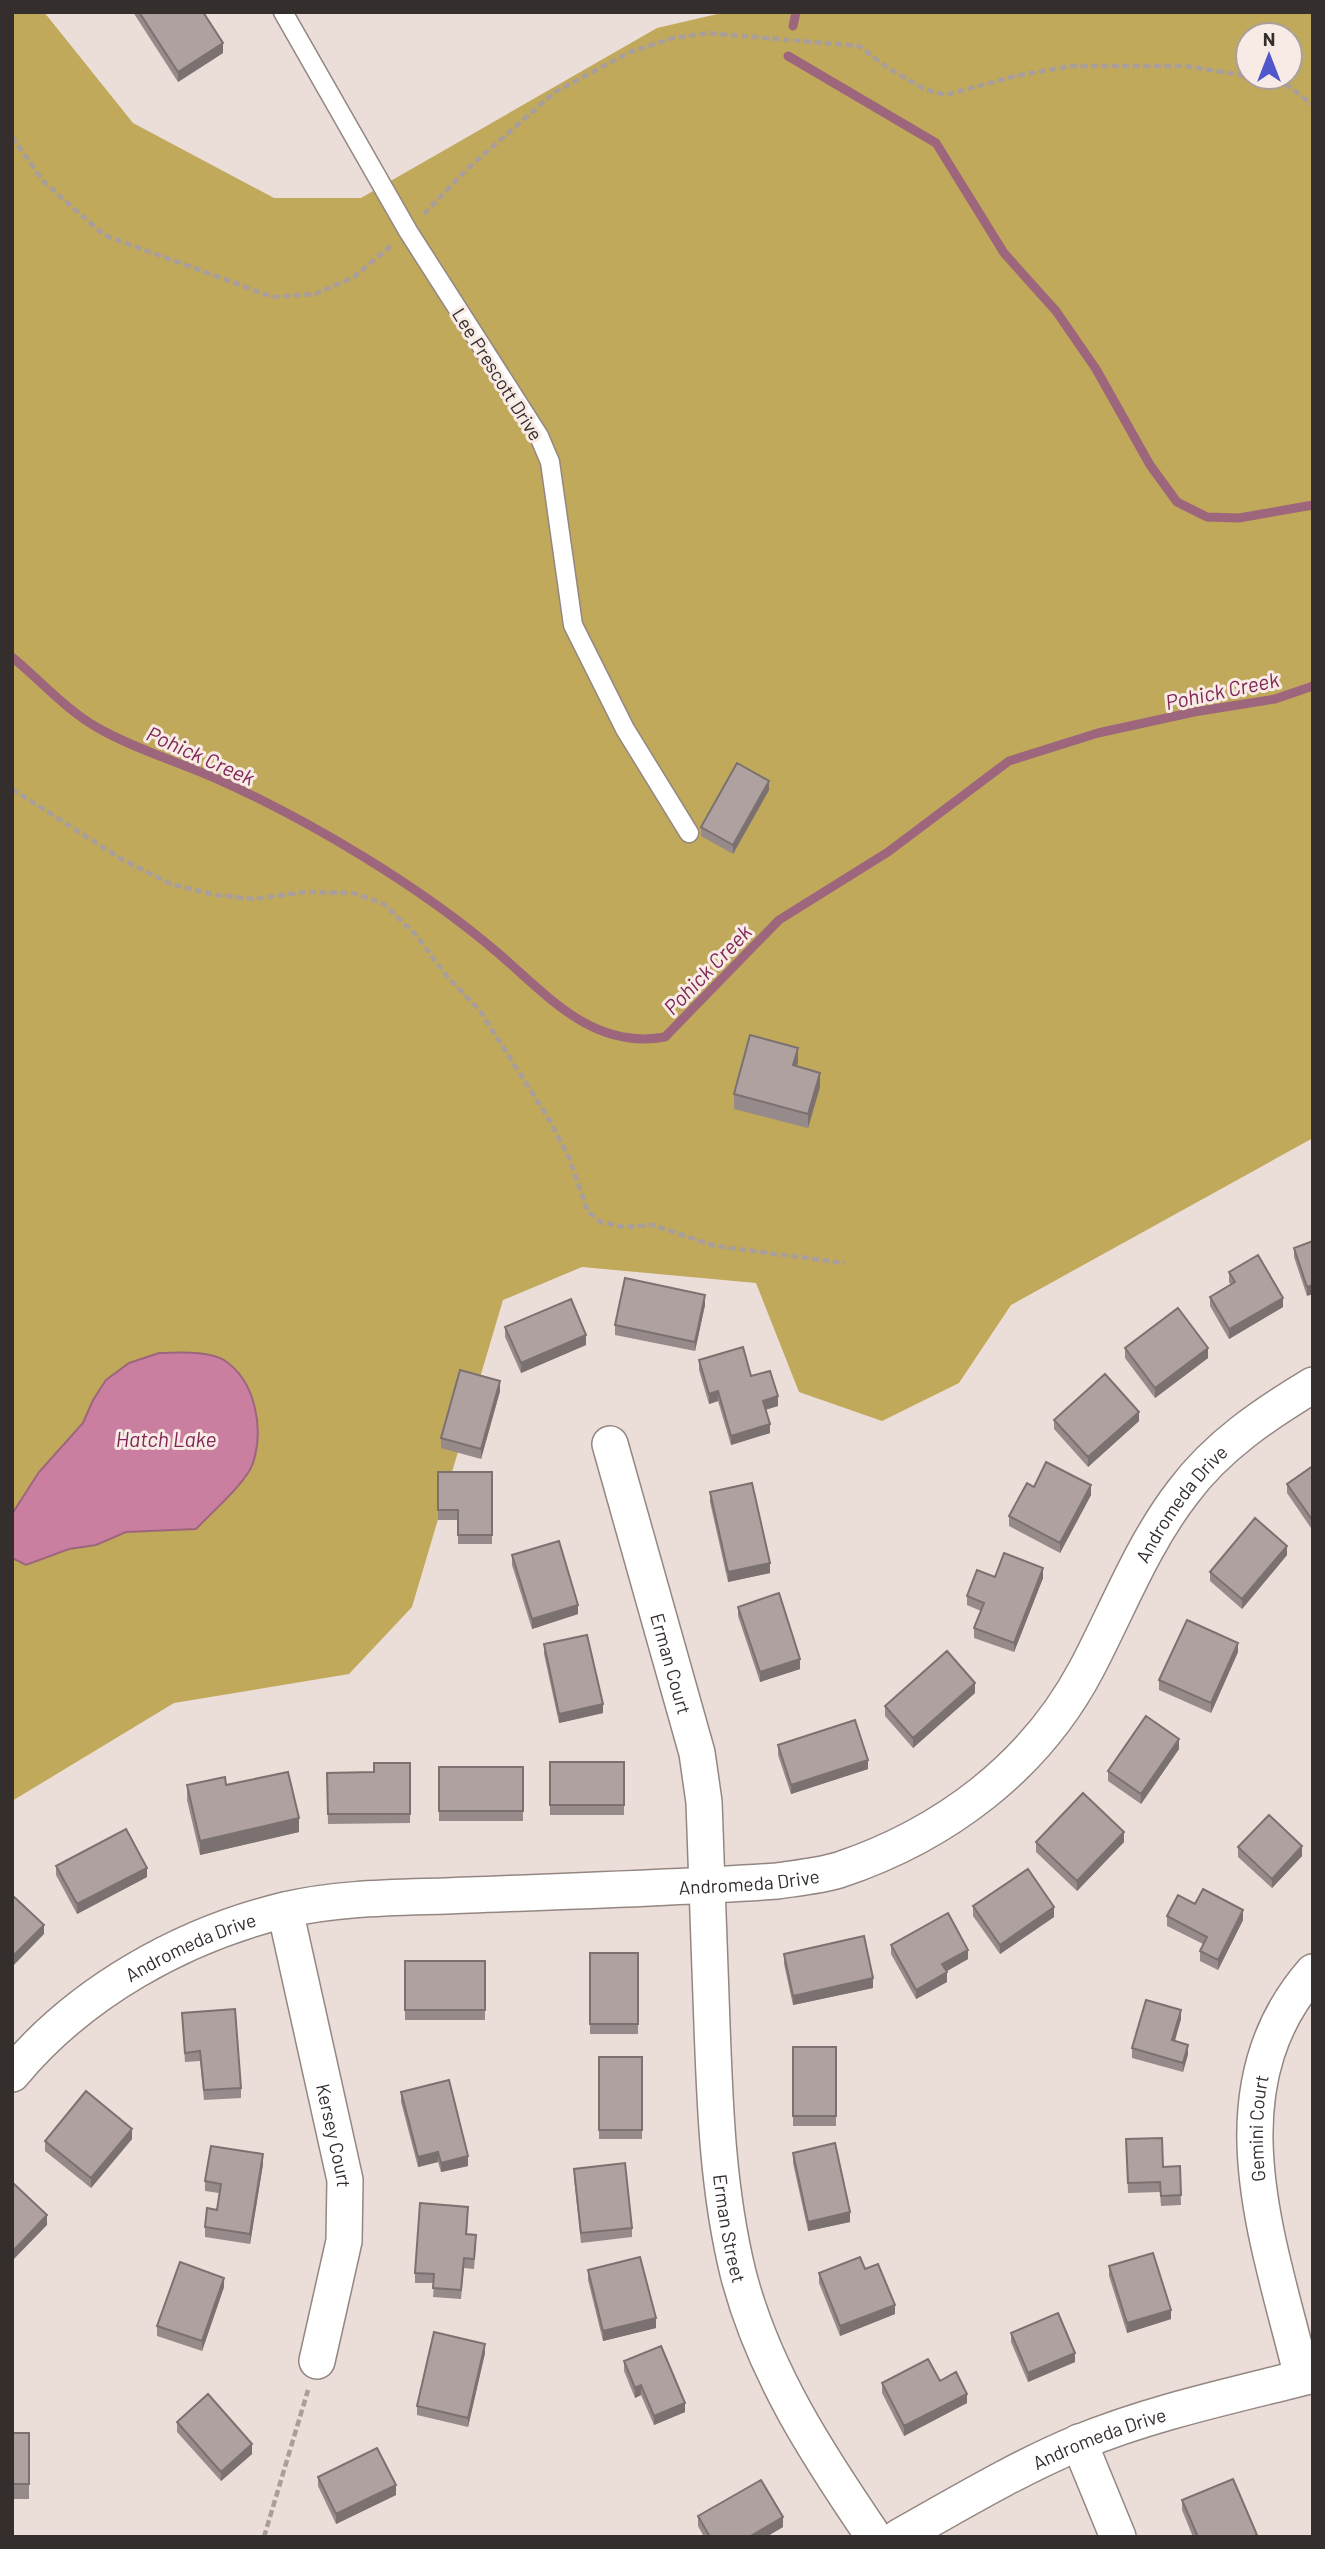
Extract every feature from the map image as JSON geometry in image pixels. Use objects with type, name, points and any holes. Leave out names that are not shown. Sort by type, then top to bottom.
[{"type":"street","name":"Andromeda Drive","points":[[12,2074],[28,2054],[89,2001],[137,1970],[187,1943],[285,1910],[356,1900],[777,1881],[837,1871],[907,1844],[968,1807],[1017,1765],[1058,1716],[1086,1671],[1154,1534],[1184,1490],[1212,1459],[1259,1418],[1313,1385]]},
{"type":"street","name":"Erman Court","points":[[610,1444],[697,1752],[704,1802],[707,1886]]},
{"type":"street","name":"Erman Street","points":[[707,1886],[716,2141],[725,2209],[739,2275],[761,2340],[791,2408],[818,2454],[874,2537]]},
{"type":"street","name":"Kersey Court","points":[[285,1910],[345,2180],[344,2241],[317,2361]]},
{"type":"street","name":"Gemini Court","points":[[1308,2376],[1260,2200],[1254,2112],[1264,2053],[1282,2016],[1313,1972]]},
{"type":"street","name":"Andromeda Drive","points":[[899,2537],[1015,2471],[1079,2442],[1146,2419],[1308,2376]]},
{"type":"street","points":[[1079,2442],[1118,2537]]},
{"type":"lane","name":"Lee Prescott Drive","points":[[283,12],[408,230],[539,436],[550,461],[573,625],[625,729],[689,833]]},
{"type":"path","points":[[12,137],[44,182],[104,235],[273,298],[315,295],[355,277],[408,230],[466,170],[555,92],[630,52],[673,38],[708,33],[859,46],[888,68],[924,89],[945,95],[1014,76],[1071,66],[1185,66],[1234,74]]},
{"type":"path","points":[[1295,91],[1313,105]]},
{"type":"path","points":[[12,789],[123,860],[171,884],[216,895],[253,899],[306,892],[353,893],[384,904],[415,933],[446,975],[480,1011],[557,1135],[589,1212],[601,1222],[624,1227],[653,1225],[715,1246],[845,1263]]},
{"type":"path","points":[[264,2537],[317,2361]]},
{"type":"shaded area","points":[[12,12],[44,12],[133,123],[274,198],[361,198],[657,28],[726,12],[1313,12],[1313,1138],[1011,1305],[959,1383],[882,1421],[799,1392],[756,1283],[582,1267],[503,1300],[412,1607],[349,1674],[174,1703],[12,1801]]},
{"type":"water","name":"Hatch Lake","points":[[159,1353],[192,1353],[217,1357],[235,1369],[244,1380],[255,1407],[258,1436],[253,1463],[244,1479],[196,1529],[126,1532],[96,1545],[69,1549],[26,1565],[12,1558],[12,1514],[39,1472],[83,1423],[106,1380],[129,1363]]},
{"type":"building","points":[[139,12],[203,12],[223,43],[178,72]]},
{"type":"building","points":[[737,763],[769,781],[733,845],[701,827]]},
{"type":"building","points":[[750,1035],[798,1048],[793,1065],[820,1073],[808,1114],[734,1094]]},
{"type":"building","points":[[1313,1241],[1313,1285],[1307,1287],[1294,1248]]},
{"type":"building","points":[[1258,1255],[1283,1298],[1229,1329],[1210,1297],[1235,1282],[1229,1272]]},
{"type":"building","points":[[625,1278],[705,1295],[695,1342],[615,1325]]},
{"type":"building","points":[[571,1299],[586,1335],[521,1363],[505,1327]]},
{"type":"building","points":[[1178,1308],[1208,1348],[1155,1388],[1125,1348]]},
{"type":"building","points":[[743,1347],[751,1376],[770,1371],[778,1396],[763,1401],[770,1424],[731,1436],[718,1391],[709,1394],[699,1360]]},
{"type":"building","points":[[460,1370],[500,1381],[481,1449],[441,1438]]},
{"type":"building","points":[[1105,1374],[1139,1412],[1088,1457],[1054,1420]]},
{"type":"building","points":[[1046,1462],[1091,1485],[1060,1543],[1009,1516],[1027,1483],[1034,1487]]},
{"type":"building","points":[[1313,1466],[1313,1521],[1287,1484]]},
{"type":"building","points":[[438,1472],[492,1472],[492,1535],[458,1535],[458,1510],[438,1510]]},
{"type":"building","points":[[752,1483],[770,1563],[728,1572],[710,1492]]},
{"type":"building","points":[[1255,1518],[1287,1546],[1242,1599],[1210,1572]]},
{"type":"building","points":[[559,1541],[578,1605],[532,1619],[512,1555]]},
{"type":"building","points":[[1004,1553],[1043,1568],[1014,1643],[974,1628],[984,1603],[967,1596],[977,1570],[995,1577]]},
{"type":"building","points":[[779,1593],[800,1659],[760,1672],[738,1607]]},
{"type":"building","points":[[1187,1620],[1238,1643],[1211,1703],[1159,1680]]},
{"type":"building","points":[[587,1635],[603,1704],[559,1714],[544,1644]]},
{"type":"building","points":[[947,1651],[975,1683],[913,1738],[885,1706]]},
{"type":"building","points":[[1146,1716],[1179,1739],[1141,1794],[1108,1771]]},
{"type":"building","points":[[855,1720],[868,1760],[791,1785],[778,1745]]},
{"type":"building","points":[[550,1762],[624,1762],[624,1805],[550,1805]]},
{"type":"building","points":[[374,1763],[410,1763],[410,1814],[328,1814],[327,1773],[374,1772]]},
{"type":"building","points":[[439,1767],[523,1767],[523,1811],[439,1811]]},
{"type":"building","points":[[288,1772],[299,1818],[200,1841],[187,1785],[225,1777],[226,1785]]},
{"type":"building","points":[[1083,1793],[1124,1832],[1077,1881],[1036,1842]]},
{"type":"building","points":[[1269,1815],[1302,1846],[1272,1879],[1238,1847]]},
{"type":"building","points":[[126,1829],[147,1868],[77,1904],[56,1866]]},
{"type":"building","points":[[1028,1869],[1054,1907],[1000,1945],[973,1906]]},
{"type":"building","points":[[1203,1889],[1243,1910],[1218,1960],[1200,1951],[1207,1937],[1167,1916],[1178,1895],[1195,1904]]},
{"type":"building","points":[[12,1895],[44,1925],[12,1957]]},
{"type":"building","points":[[948,1913],[968,1950],[942,1964],[947,1972],[916,1990],[891,1945]]},
{"type":"building","points":[[864,1936],[873,1978],[793,1996],[784,1954]]},
{"type":"building","points":[[590,1953],[638,1953],[638,2024],[590,2024]]},
{"type":"building","points":[[405,1961],[485,1961],[485,2010],[405,2010]]},
{"type":"building","points":[[1146,2000],[1181,2010],[1172,2040],[1188,2045],[1183,2063],[1132,2048]]},
{"type":"building","points":[[235,2009],[241,2088],[204,2090],[200,2051],[185,2053],[182,2013]]},
{"type":"building","points":[[793,2047],[836,2047],[836,2116],[793,2116]]},
{"type":"building","points":[[599,2057],[642,2057],[642,2130],[599,2130]]},
{"type":"building","points":[[449,2080],[468,2156],[441,2163],[438,2152],[418,2157],[401,2092]]},
{"type":"building","points":[[86,2091],[132,2129],[91,2178],[45,2141]]},
{"type":"building","points":[[1162,2138],[1163,2167],[1180,2166],[1181,2195],[1161,2196],[1160,2182],[1128,2183],[1126,2139]]},
{"type":"building","points":[[835,2143],[850,2212],[808,2222],[793,2153]]},
{"type":"building","points":[[211,2146],[263,2154],[250,2234],[205,2227],[207,2208],[217,2210],[221,2184],[205,2181]]},
{"type":"building","points":[[625,2163],[632,2228],[581,2233],[574,2169]]},
{"type":"building","points":[[12,2185],[47,2215],[12,2252]]},
{"type":"building","points":[[420,2203],[468,2207],[466,2234],[476,2235],[474,2259],[464,2258],[461,2290],[433,2288],[434,2274],[415,2273]]},
{"type":"building","points":[[1153,2253],[1171,2310],[1127,2323],[1109,2266]]},
{"type":"building","points":[[640,2257],[656,2318],[603,2331],[588,2270]]},
{"type":"building","points":[[860,2257],[865,2269],[878,2264],[895,2305],[840,2326],[819,2273]]},
{"type":"building","points":[[180,2262],[224,2278],[202,2341],[157,2326]]},
{"type":"building","points":[[1058,2313],[1075,2353],[1028,2373],[1011,2333]]},
{"type":"building","points":[[434,2332],[485,2344],[468,2418],[417,2406]]},
{"type":"building","points":[[661,2346],[685,2403],[654,2416],[641,2385],[635,2388],[624,2361]]},
{"type":"building","points":[[928,2359],[940,2381],[956,2372],[967,2394],[904,2426],[882,2383]]},
{"type":"building","points":[[208,2394],[252,2444],[221,2472],[177,2422]]},
{"type":"building","points":[[12,2433],[29,2433],[29,2484],[12,2484]]},
{"type":"building","points":[[377,2448],[396,2485],[336,2514],[318,2477]]},
{"type":"building","points":[[1233,2479],[1257,2535],[1198,2537],[1182,2500]]},
{"type":"building","points":[[761,2480],[783,2517],[749,2537],[710,2537],[698,2516]]},
{"type":"waterway","points":[[793,26],[796,12]]},
{"type":"waterway","points":[[788,56],[936,143],[1004,253],[1056,311],[1096,369],[1150,465],[1177,502],[1207,517],[1239,518],[1313,505]]},
{"type":"waterway","name":"Pohick Creek","points":[[12,657],[64,704],[98,728],[141,749],[215,778],[325,834],[434,903],[573,1016],[616,1035],[639,1039],[665,1037],[779,920],[888,852],[1009,761],[1098,733],[1194,712],[1275,699],[1313,686]]}]
